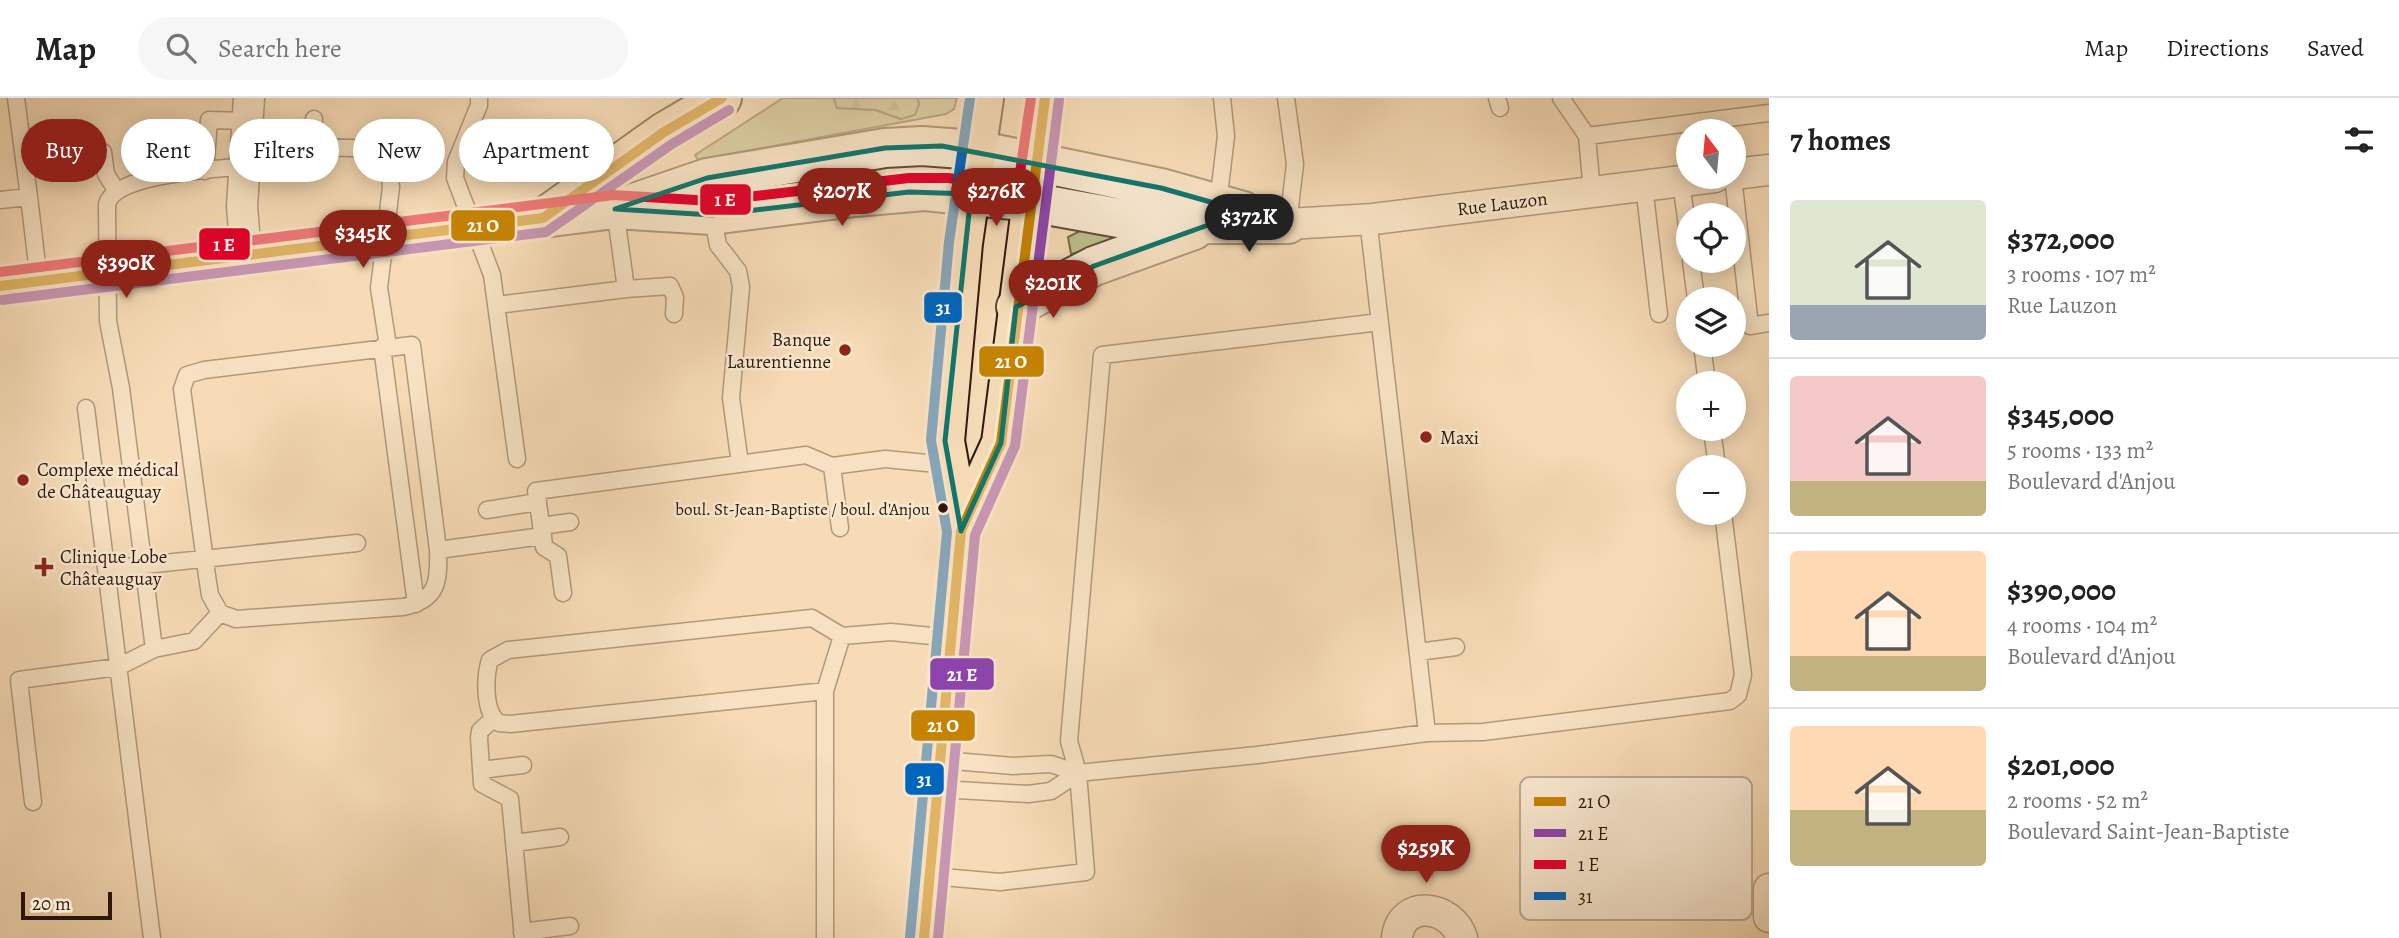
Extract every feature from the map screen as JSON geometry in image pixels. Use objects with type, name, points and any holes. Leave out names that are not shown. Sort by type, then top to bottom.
[{"type":"highway","points":[[543,218],[664,132],[722,98]]},
{"type":"highway","points":[[924,938],[969,467],[946,427],[962,243],[984,98]]},
{"type":"highway","points":[[969,467],[1001,443],[1016,307],[1045,98]]},
{"type":"street","name":"Rue Lauzon","points":[[615,209],[707,178],[885,148],[942,146],[976,150],[1161,188],[1214,214]]},
{"type":"street","points":[[1746,174],[1769,170]]},
{"type":"street","points":[[244,182],[242,206],[246,255]]},
{"type":"street","name":"Rue Lauzon","points":[[615,209],[712,215],[909,191],[971,194],[1030,202],[1152,224],[1214,214],[1288,224],[1368,219],[1676,182]]},
{"type":"street","points":[[0,286],[615,209]]},
{"type":"street","points":[[1016,307],[1094,266],[1214,214]]},
{"type":"street","points":[[1769,889],[1769,917]]},
{"type":"street","points":[[1397,938],[1401,924],[1408,915],[1428,910],[1438,911],[1456,923],[1462,938]]},
{"type":"lane","points":[[16,98],[39,281]]},
{"type":"lane","points":[[479,98],[479,105],[456,162],[455,178],[492,275],[517,459]]},
{"type":"lane","points":[[1214,214],[1227,136],[1222,98]]},
{"type":"lane","points":[[1286,98],[1295,164],[1288,224]]},
{"type":"lane","points":[[1561,98],[1587,136],[1592,192]]},
{"type":"lane","points":[[1587,136],[1769,113]]},
{"type":"lane","points":[[339,145],[388,142],[391,187],[380,288],[416,604]]},
{"type":"lane","points":[[215,162],[229,149]]},
{"type":"lane","points":[[107,176],[116,190]]},
{"type":"lane","points":[[707,178],[719,245],[738,271],[741,287],[732,398],[740,464]]},
{"type":"lane","points":[[133,182],[109,195],[107,204],[108,321],[121,388],[154,649]]},
{"type":"lane","points":[[1644,186],[1659,314]]},
{"type":"lane","points":[[1734,189],[1750,326],[1769,323]]},
{"type":"lane","points":[[0,200],[29,197]]},
{"type":"lane","points":[[615,209],[626,289]]},
{"type":"lane","points":[[1368,219],[1427,733]]},
{"type":"lane","points":[[497,304],[670,286],[675,297],[674,314]]},
{"type":"lane","points":[[931,876],[1000,882],[1086,872],[1078,773],[1069,741],[1102,355],[1380,322]]},
{"type":"lane","points":[[412,345],[438,550],[438,580],[426,600],[416,604],[227,618],[220,613],[210,595],[182,388],[187,375],[204,370],[385,347],[412,345]]},
{"type":"lane","points":[[86,408],[152,938]]},
{"type":"lane","points":[[563,593],[558,556],[544,547],[536,491],[806,455],[832,466],[885,459],[969,467]]},
{"type":"lane","points":[[832,466],[840,528]]},
{"type":"lane","points":[[487,510],[538,502]]},
{"type":"lane","points":[[438,550],[542,531],[570,522]]},
{"type":"lane","points":[[941,774],[1051,764],[1078,773],[1257,755],[1427,733],[1483,732],[1730,701],[1738,695],[1743,675],[1724,525]]},
{"type":"lane","points":[[106,569],[357,543]]},
{"type":"lane","points":[[33,802],[19,680],[118,667],[154,649],[194,641],[220,613]]},
{"type":"lane","points":[[493,719],[487,671],[490,660],[508,650],[812,618],[842,636],[891,632],[951,638]]},
{"type":"lane","points":[[825,938],[825,691],[842,636]]},
{"type":"lane","points":[[1418,652],[1457,647]]},
{"type":"lane","points":[[493,719],[510,724],[825,691]]},
{"type":"lane","points":[[493,719],[480,731],[482,784],[510,799],[523,935],[570,926]]},
{"type":"lane","points":[[481,769],[523,765]]},
{"type":"lane","points":[[941,774],[1028,794],[1052,791],[1078,773]]},
{"type":"lane","points":[[514,843],[560,837]]},
{"type":"highlighted area","points":[[942,146],[1161,188],[1288,224],[1211,224],[1094,266],[1016,307],[1001,443],[961,531],[945,441],[971,194],[909,192],[712,215],[615,209],[707,178],[885,148]]},
{"type":"green space","points":[[783,98],[834,98],[837,108],[875,110],[901,119],[919,104],[917,98],[957,98],[954,109],[946,114],[698,160],[695,155]]},
{"type":"green space","points":[[834,98],[917,98],[919,104],[915,115],[901,119],[876,110],[837,108]]},
{"type":"green space","points":[[1088,227],[1132,238],[1071,254],[1068,237]]},
{"type":"transit line","points":[[0,286],[543,218],[664,132],[722,98]]},
{"type":"transit line","name":"31","points":[[910,937],[947,532],[931,440],[949,242],[970,98]]},
{"type":"transit line","points":[[0,272],[613,195],[712,201],[909,178],[948,178],[1018,186],[1031,98]]},
{"type":"transit line","points":[[924,938],[961,531],[1001,443],[1045,98]]},
{"type":"transit line","points":[[938,938],[975,535],[1015,446],[1059,100]]},
{"type":"transit line","points":[[2,300],[546,232],[672,144],[729,110]]},
{"type":"place","name":"Banque Laurentienne","points":[[845,350]]},
{"type":"place","name":"Maxi","points":[[1426,437]]},
{"type":"place","name":"Complexe médical de Châteauguay","points":[[23,480]]},
{"type":"place","name":"boul. St-Jean-Baptiste / boul. d'Anjou","points":[[943,508]]},
{"type":"place","name":"Clinique Lobe Châteauguay","points":[[44,567]]}]
